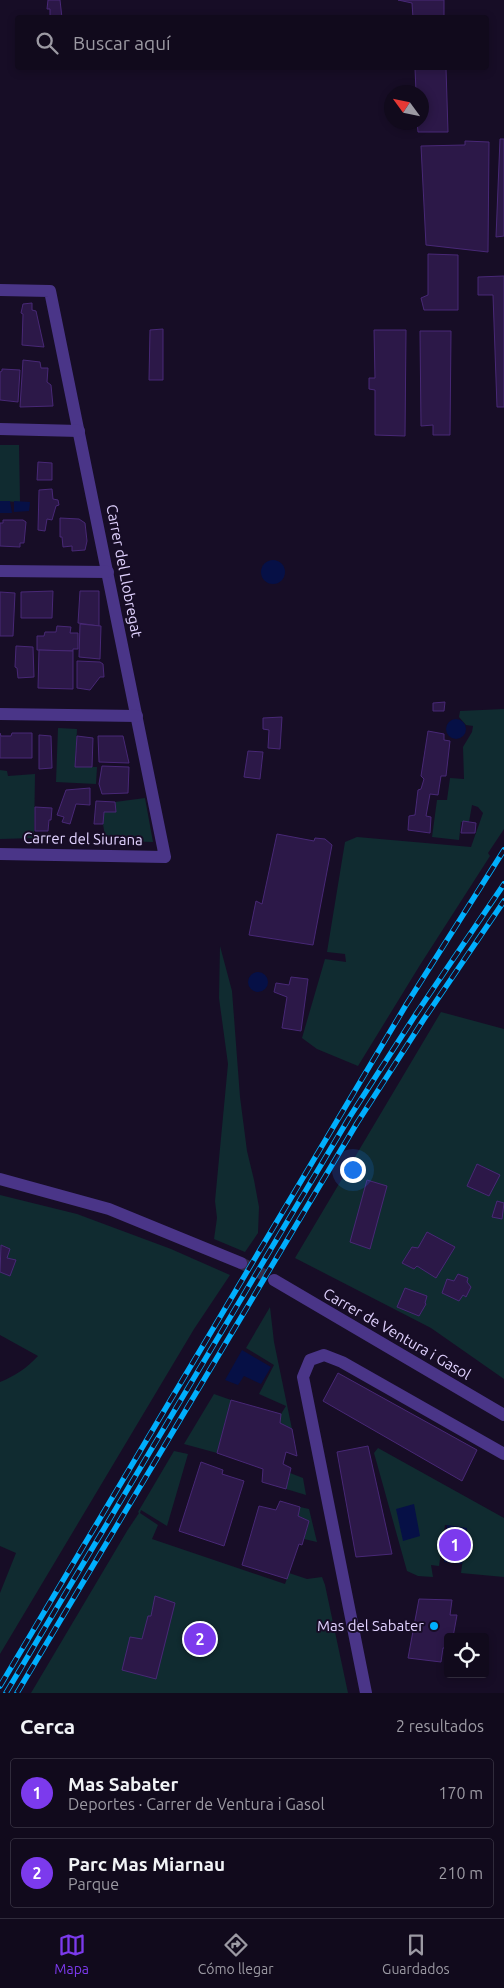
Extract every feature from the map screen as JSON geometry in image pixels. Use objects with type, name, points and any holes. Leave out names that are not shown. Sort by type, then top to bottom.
[{"type":"street","name":"Carrer del Llobregat","points":[[0,290],[50,291],[166,857]]},
{"type":"street","points":[[0,429],[79,431]]},
{"type":"street","points":[[0,571],[108,572]]},
{"type":"street","points":[[0,714],[137,716]]},
{"type":"street","name":"Carrer del Siurana","points":[[0,854],[166,857]]},
{"type":"street","points":[[0,1179],[109,1209],[241,1263]]},
{"type":"street","name":"Carrer de Ventura i Gasol","points":[[274,1280],[504,1415]]},
{"type":"street","points":[[366,1693],[303,1377],[310,1360],[324,1355],[342,1362],[504,1454]]},
{"type":"green space","points":[[0,445],[19,445],[20,502],[0,501]]},
{"type":"green space","points":[[504,709],[504,829],[488,853],[490,856],[358,1066],[317,1049],[302,1038],[325,959],[346,962],[345,954],[327,952],[345,842],[357,837],[471,847],[483,813],[478,807],[472,805],[469,822],[461,822],[459,840],[432,837],[437,800],[447,800],[450,778],[464,779],[463,747],[472,732],[473,726],[466,725],[459,717],[460,711]]},
{"type":"green space","points":[[58,728],[77,729],[75,767],[97,767],[96,784],[56,782]]},
{"type":"green space","points":[[0,770],[7,771],[8,776],[35,774],[34,838],[0,839]]},
{"type":"green space","points":[[145,798],[153,842],[93,840],[94,836],[105,836],[104,812],[116,811],[115,802]]},
{"type":"green space","points":[[220,946],[232,991],[240,1097],[247,1151],[259,1207],[258,1233],[245,1252],[214,1239],[217,1218],[215,1201],[228,1064],[219,998]]},
{"type":"green space","points":[[441,1012],[504,1029],[504,1379],[431,1328],[295,1258]]},
{"type":"green space","points":[[0,1195],[77,1214],[171,1249],[230,1275],[194,1329],[0,1654],[0,1593],[16,1553],[0,1546],[0,1382],[21,1371],[38,1356],[0,1335]]},
{"type":"green space","points":[[270,1307],[274,1342],[292,1429],[280,1423],[281,1414],[286,1406],[259,1394],[274,1365],[246,1348]]},
{"type":"green space","points":[[214,1394],[231,1400],[217,1453],[184,1444]]},
{"type":"green space","points":[[378,1448],[504,1518],[504,1577],[461,1573],[467,1529],[445,1525],[439,1566],[431,1565],[433,1577],[418,1576],[407,1571],[374,1453]]},
{"type":"green space","points":[[174,1451],[188,1454],[167,1526],[141,1510],[140,1513],[158,1525],[152,1539],[285,1584],[289,1573],[307,1579],[322,1577],[348,1693],[31,1693]]},
{"type":"green space","points":[[290,1473],[303,1478],[306,1495],[286,1489]]},
{"type":"green space","points":[[300,1507],[309,1509],[317,1542],[304,1539],[309,1521],[298,1516]]},
{"type":"shaded area","points":[[0,501],[10,501],[12,513],[0,513]]},
{"type":"shaded area","points":[[14,501],[30,502],[29,511],[14,512]]},
{"type":"shaded area","points":[[268,560],[278,560],[285,567],[285,577],[278,584],[268,584],[261,577],[261,567]]},
{"type":"shaded area","points":[[456,719],[463,722],[466,729],[463,736],[456,739],[449,736],[446,729],[449,722]]},
{"type":"shaded area","points":[[254,972],[262,972],[268,978],[268,986],[262,992],[254,992],[248,986],[248,978]]},
{"type":"shaded area","points":[[242,1350],[271,1367],[261,1384],[244,1376],[238,1385],[225,1380]]},
{"type":"shaded area","points":[[414,1504],[420,1536],[403,1541],[396,1509]]},
{"type":"shaded area","points":[[447,1525],[467,1528],[462,1564],[444,1562]]},
{"type":"building","points":[[48,0],[60,0],[62,15],[50,15],[50,9],[47,9]]},
{"type":"building","points":[[398,0],[444,0],[444,15],[413,15],[412,3]]},
{"type":"building","points":[[415,70],[446,70],[448,132],[418,132],[418,130],[429,130],[429,85],[416,85]]},
{"type":"building","points":[[500,139],[504,139],[504,236],[496,237]]},
{"type":"building","points":[[465,141],[489,142],[488,252],[426,245],[421,146],[465,145]]},
{"type":"building","points":[[428,254],[458,255],[458,310],[424,310],[421,298],[428,295]]},
{"type":"building","points":[[504,276],[504,407],[497,407],[493,295],[478,295],[478,277]]},
{"type":"building","points":[[32,303],[32,310],[36,311],[44,347],[22,345],[23,314],[21,313],[23,304]]},
{"type":"building","points":[[163,329],[163,380],[149,380],[150,330]]},
{"type":"building","points":[[374,330],[406,330],[405,436],[375,435],[375,390],[369,389],[369,378],[375,378]]},
{"type":"building","points":[[420,331],[451,331],[450,435],[433,435],[433,425],[421,426]]},
{"type":"building","points":[[23,360],[40,362],[41,368],[48,368],[47,382],[51,385],[53,406],[20,407]]},
{"type":"building","points":[[2,369],[20,370],[18,402],[0,400],[0,372]]},
{"type":"building","points":[[38,462],[52,463],[52,480],[37,480]]},
{"type":"building","points":[[52,489],[53,499],[58,500],[59,505],[56,506],[52,520],[47,519],[45,531],[38,530],[39,490]]},
{"type":"building","points":[[60,518],[79,519],[85,523],[87,541],[85,550],[72,551],[72,546],[63,547],[62,537],[60,537]]},
{"type":"building","points":[[3,520],[23,520],[26,522],[24,543],[20,543],[20,547],[0,546],[0,523],[3,523]]},
{"type":"building","points":[[53,591],[52,618],[21,618],[21,592]]},
{"type":"building","points":[[80,591],[99,591],[99,626],[78,623]]},
{"type":"building","points":[[0,592],[15,593],[13,636],[0,636]]},
{"type":"building","points":[[80,624],[101,626],[100,659],[79,657]]},
{"type":"building","points":[[57,626],[71,627],[70,633],[78,633],[78,649],[73,649],[73,651],[37,650],[37,636],[44,636],[45,632],[56,632]]},
{"type":"building","points":[[16,646],[33,647],[34,677],[18,678],[17,668],[15,667]]},
{"type":"building","points":[[39,650],[73,651],[73,689],[38,688]]},
{"type":"building","points":[[77,661],[100,662],[103,664],[104,677],[100,677],[90,690],[77,688]]},
{"type":"building","points":[[445,702],[444,711],[433,711],[433,703]]},
{"type":"building","points":[[282,717],[280,749],[268,748],[269,730],[263,729],[263,718]]},
{"type":"building","points":[[428,731],[444,734],[444,740],[450,741],[446,776],[441,776],[438,795],[430,794],[426,816],[431,817],[430,833],[408,830],[409,816],[415,815],[418,790],[421,789],[424,779],[421,776]]},
{"type":"building","points":[[0,733],[1,736],[11,736],[12,733],[32,733],[32,758],[0,758]]},
{"type":"building","points":[[39,735],[51,736],[52,768],[39,769]]},
{"type":"building","points":[[77,736],[93,738],[92,767],[75,767]]},
{"type":"building","points":[[98,736],[123,736],[129,763],[99,762]]},
{"type":"building","points":[[248,751],[263,752],[260,779],[244,777]]},
{"type":"building","points":[[102,766],[129,767],[128,793],[102,794],[99,784]]},
{"type":"building","points":[[90,788],[90,805],[76,804],[70,824],[62,822],[64,817],[57,815],[66,790]]},
{"type":"building","points":[[96,801],[115,802],[116,812],[104,812],[103,824],[94,824]]},
{"type":"building","points":[[35,807],[52,808],[48,831],[35,831]]},
{"type":"building","points":[[463,821],[476,823],[475,833],[461,833]]},
{"type":"building","points":[[277,834],[314,841],[315,838],[325,839],[332,845],[313,945],[249,935],[256,901],[262,904]]},
{"type":"building","points":[[291,977],[308,979],[301,1031],[282,1028],[287,997],[274,992],[276,983],[289,985]]},
{"type":"building","points":[[477,1164],[500,1175],[489,1196],[467,1186]]},
{"type":"building","points":[[367,1180],[387,1186],[370,1249],[350,1242]]},
{"type":"building","points":[[497,1201],[504,1203],[502,1219],[492,1217]]},
{"type":"building","points":[[427,1232],[455,1247],[436,1278],[417,1266],[414,1269],[402,1263],[412,1247],[418,1248]]},
{"type":"building","points":[[1,1245],[10,1249],[7,1258],[16,1260],[10,1276],[0,1272]]},
{"type":"building","points":[[458,1274],[468,1278],[467,1282],[471,1287],[466,1297],[463,1295],[459,1301],[442,1293],[447,1279],[454,1281]]},
{"type":"building","points":[[405,1288],[427,1296],[426,1304],[419,1316],[397,1307]]},
{"type":"building","points":[[338,1373],[477,1450],[462,1481],[323,1401]]},
{"type":"building","points":[[231,1400],[281,1414],[280,1423],[292,1429],[297,1456],[286,1452],[283,1464],[291,1468],[286,1489],[262,1482],[263,1469],[217,1453]]},
{"type":"building","points":[[368,1446],[392,1554],[356,1557],[337,1452]]},
{"type":"building","points":[[201,1462],[223,1470],[222,1474],[244,1481],[224,1546],[179,1531]]},
{"type":"building","points":[[280,1501],[300,1507],[298,1516],[309,1521],[302,1545],[299,1544],[287,1579],[242,1565],[259,1506],[276,1510]]},
{"type":"building","points":[[155,1596],[175,1603],[156,1679],[122,1670],[130,1637],[142,1639],[148,1616],[151,1616]]},
{"type":"building","name":"Mas del Sabater","points":[[419,1599],[452,1600],[450,1615],[457,1615],[454,1633],[444,1633],[444,1648],[441,1662],[408,1658]]},
{"type":"tunnel","points":[[241,1263],[274,1280]]},
{"type":"railway","points":[[0,1686],[406,1005],[504,850]]},
{"type":"railway","points":[[6,1693],[349,1118],[416,1014],[504,884]]},
{"type":"railway","points":[[17,1693],[357,1123],[424,1019],[504,901]]},
{"type":"place","name":"Mas Sabater","points":[[455,1545]]},
{"type":"place","name":"Mas del Sabater","points":[[434,1626]]},
{"type":"place","name":"Parc Mas Miarnau","points":[[200,1639]]}]
